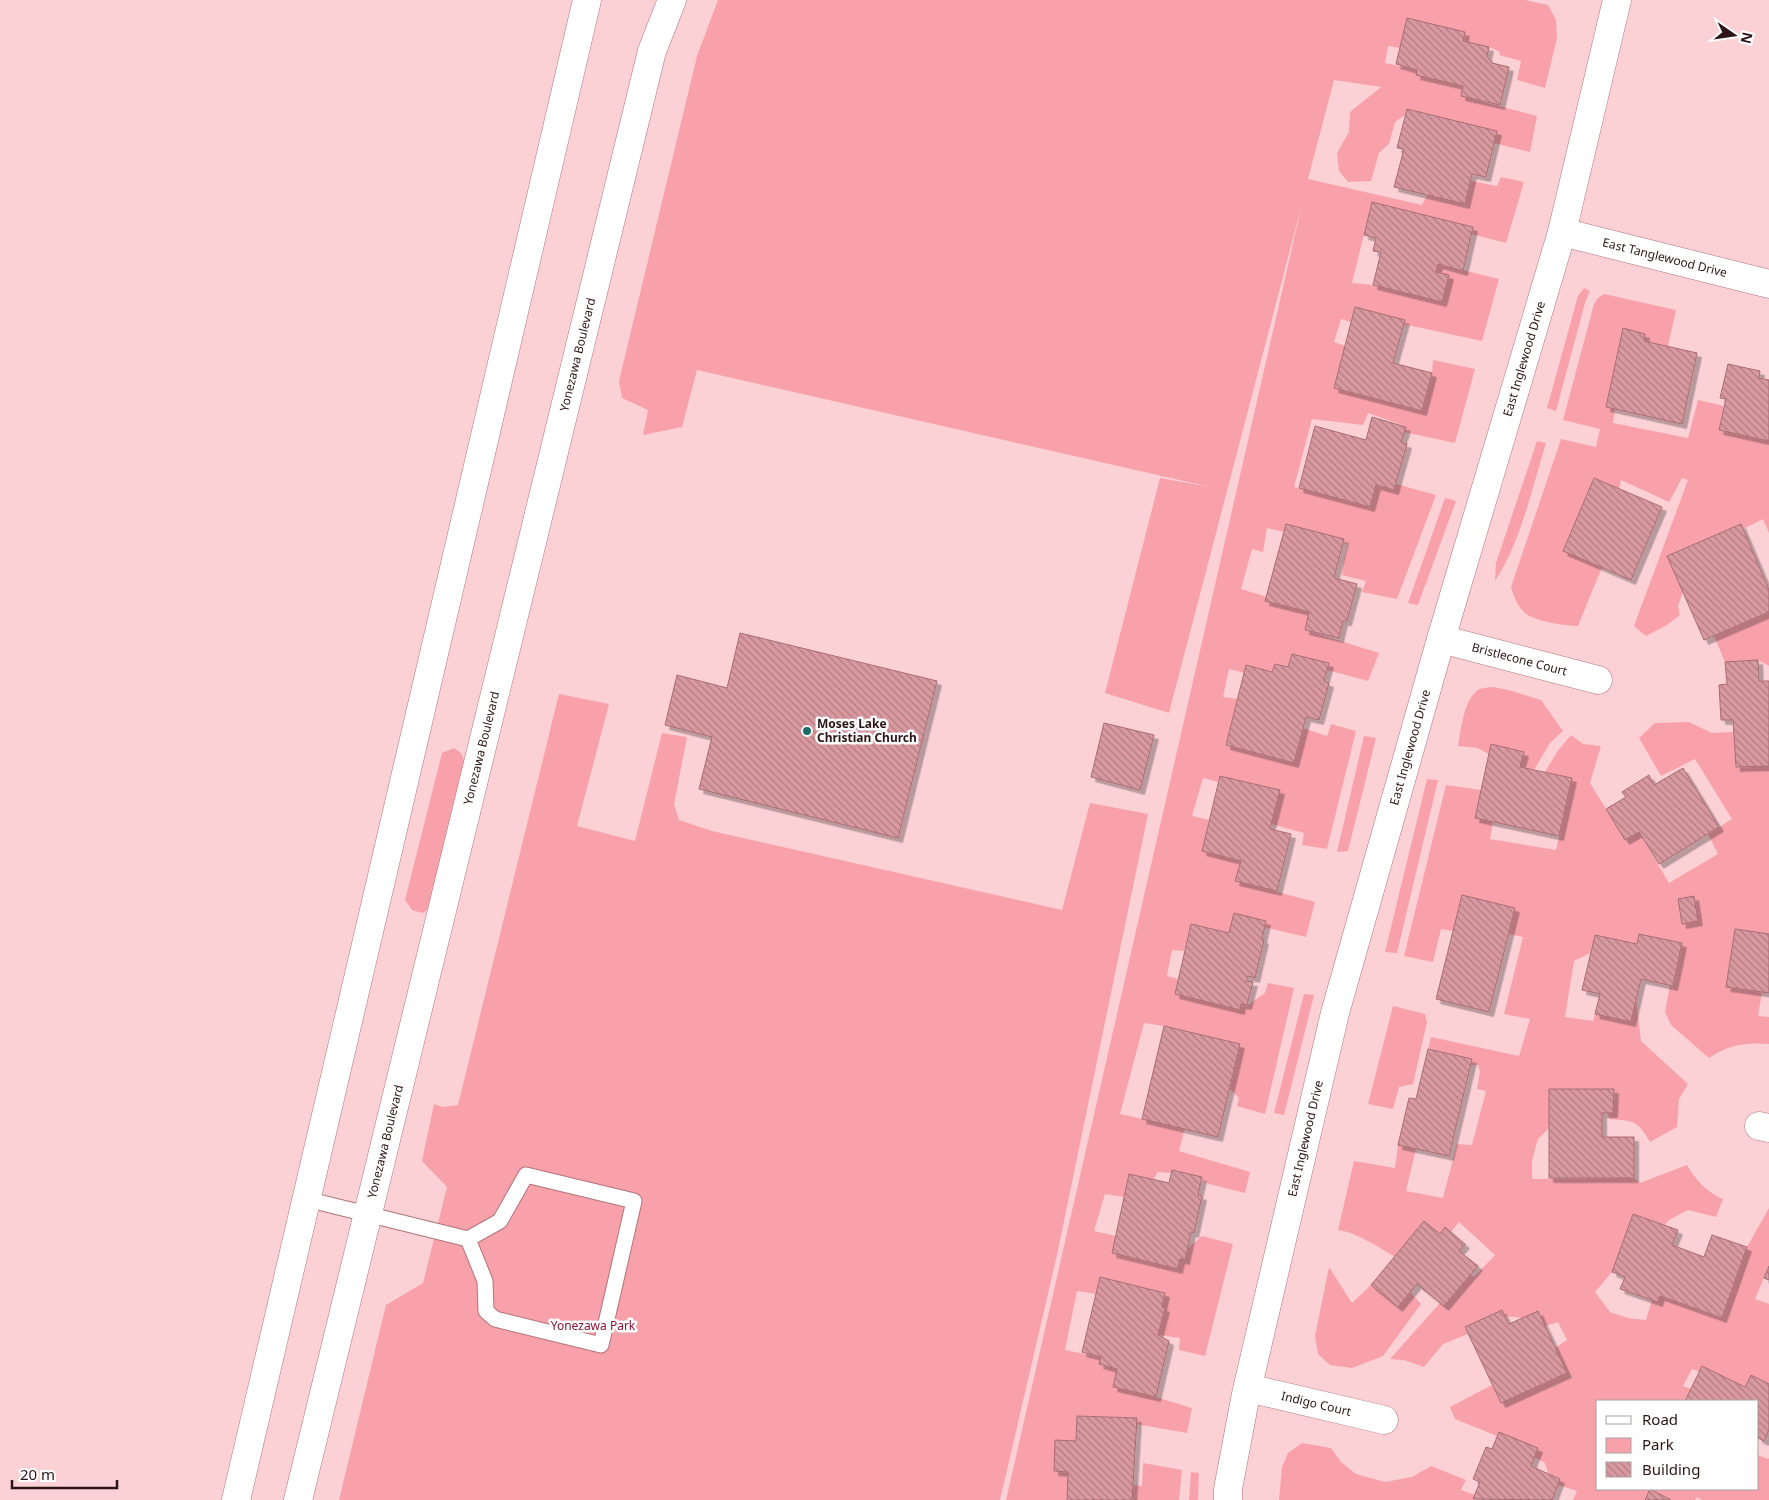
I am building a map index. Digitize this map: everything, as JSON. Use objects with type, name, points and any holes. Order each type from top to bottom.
[{"type":"street","points":[[236,1500],[587,0]]},
{"type":"street","name":"Yonezawa Boulevard","points":[[298,1500],[652,51],[672,0]]},
{"type":"street","name":"East Inglewood Drive","points":[[1228,1500],[1228,1489],[1248,1388],[1335,1013],[1441,638],[1562,232],[1617,0]]},
{"type":"street","name":"East Tanglewood Drive","points":[[1562,232],[1769,284]]},
{"type":"street","name":"Bristlecone Court","points":[[1441,638],[1598,680]]},
{"type":"street","name":"Indigo Court","points":[[1248,1388],[1384,1420]]},
{"type":"lane","points":[[306,1199],[468,1239],[500,1221],[526,1175],[634,1201],[601,1344],[495,1319],[486,1311],[486,1281],[468,1239]]},
{"type":"green space","points":[[718,0],[1525,0],[1548,5],[1556,20],[1557,38],[1545,88],[1517,80],[1521,61],[1499,55],[1500,52],[1489,47],[1463,41],[1400,48],[1388,46],[1385,63],[1417,70],[1463,86],[1461,96],[1537,116],[1530,152],[1494,143],[1497,131],[1407,109],[1405,115],[1395,122],[1389,144],[1379,153],[1371,181],[1348,182],[1339,171],[1337,153],[1349,132],[1350,112],[1381,87],[1334,80],[1308,179],[1422,205],[1427,195],[1465,204],[1471,181],[1497,186],[1501,177],[1524,182],[1506,243],[1471,234],[1473,227],[1372,202],[1352,283],[1373,285],[1442,302],[1449,275],[1436,272],[1438,264],[1499,279],[1482,341],[1403,324],[1404,320],[1355,307],[1351,322],[1341,319],[1334,342],[1345,346],[1334,388],[1422,411],[1432,373],[1433,360],[1475,369],[1455,443],[1404,432],[1405,426],[1368,413],[1363,425],[1312,419],[1294,487],[1370,507],[1376,485],[1394,490],[1396,484],[1436,495],[1397,599],[1362,592],[1366,581],[1342,575],[1348,545],[1343,543],[1344,539],[1286,524],[1284,532],[1267,528],[1263,552],[1252,549],[1241,589],[1267,597],[1266,601],[1309,612],[1305,630],[1379,653],[1368,681],[1327,670],[1329,663],[1292,654],[1288,667],[1275,664],[1272,672],[1247,665],[1245,673],[1229,669],[1223,697],[1238,699],[1226,745],[1294,763],[1303,728],[1327,736],[1331,724],[1356,731],[1327,849],[1302,845],[1304,833],[1271,824],[1279,790],[1220,776],[1218,782],[1203,778],[1192,816],[1209,820],[1202,851],[1241,861],[1236,881],[1315,902],[1306,937],[1264,927],[1229,933],[1191,924],[1184,951],[1172,950],[1167,976],[1178,979],[1175,994],[1240,1010],[1241,1004],[1248,1005],[1265,993],[1268,983],[1294,988],[1265,1114],[1237,1106],[1239,1098],[1230,1089],[1240,1044],[1144,1023],[1120,1114],[1185,1128],[1179,1151],[1250,1172],[1245,1193],[1209,1184],[1202,1180],[1202,1177],[1172,1170],[1171,1173],[1158,1172],[1153,1180],[1124,1197],[1105,1194],[1094,1231],[1116,1236],[1112,1253],[1178,1269],[1180,1259],[1185,1260],[1188,1248],[1202,1236],[1233,1244],[1205,1356],[1179,1350],[1180,1338],[1158,1335],[1165,1308],[1162,1307],[1165,1293],[1100,1277],[1096,1294],[1077,1291],[1065,1350],[1101,1357],[1100,1365],[1117,1369],[1113,1387],[1192,1408],[1187,1433],[1136,1424],[1136,1418],[1077,1416],[1076,1441],[1055,1441],[1054,1471],[1068,1472],[1067,1500],[1006,1500],[1302,204],[1169,713],[1105,693],[1160,478],[1210,487],[697,370],[682,427],[643,435],[648,410],[622,398],[619,381],[697,56]]},
{"type":"green space","points":[[1584,288],[1590,291],[1585,303],[1556,411],[1547,408],[1578,296]]},
{"type":"green space","points":[[1604,294],[1676,310],[1668,346],[1644,341],[1645,334],[1623,329],[1606,407],[1615,409],[1613,423],[1688,438],[1698,400],[1724,406],[1719,430],[1769,441],[1769,533],[1763,519],[1743,529],[1741,524],[1667,556],[1683,592],[1678,606],[1680,615],[1667,625],[1646,636],[1634,626],[1688,480],[1682,478],[1669,502],[1621,480],[1619,489],[1594,478],[1563,550],[1602,567],[1578,626],[1549,622],[1528,615],[1518,604],[1511,587],[1561,439],[1596,447],[1600,429],[1563,420],[1594,304]]},
{"type":"green space","points":[[1537,441],[1546,443],[1531,496],[1512,549],[1495,581],[1496,563]]},
{"type":"green space","points":[[1445,498],[1456,501],[1418,605],[1408,603]]},
{"type":"green space","points":[[1769,612],[1769,666],[1758,660],[1725,662],[1714,636]]},
{"type":"green space","points":[[1494,687],[1541,700],[1563,731],[1550,743],[1534,770],[1520,767],[1523,752],[1491,744],[1489,754],[1477,748],[1458,746],[1469,700],[1480,689]]},
{"type":"green space","name":"Yonezawa Park","points":[[559,694],[609,704],[577,826],[635,841],[662,733],[687,737],[674,804],[679,820],[712,831],[1062,910],[1090,803],[1148,814],[1057,1255],[1000,1500],[339,1500],[386,1305],[423,1283],[447,1187],[422,1161],[434,1104],[443,1107],[458,1105]]},
{"type":"green space","points":[[1689,722],[1712,733],[1734,732],[1736,767],[1769,766],[1769,934],[1735,929],[1726,986],[1762,992],[1758,1016],[1769,1017],[1769,1044],[1738,1045],[1723,1050],[1709,1058],[1671,1025],[1665,1012],[1670,985],[1673,986],[1682,943],[1639,934],[1637,944],[1595,935],[1590,953],[1574,961],[1565,1017],[1593,1021],[1595,1014],[1631,1022],[1636,999],[1641,1041],[1688,1084],[1679,1099],[1677,1127],[1650,1142],[1642,1129],[1634,1123],[1609,1119],[1608,1113],[1613,1113],[1613,1089],[1550,1089],[1549,1128],[1538,1139],[1532,1161],[1532,1179],[1634,1178],[1640,1183],[1687,1165],[1702,1185],[1711,1193],[1723,1199],[1716,1217],[1688,1210],[1669,1220],[1665,1225],[1633,1214],[1612,1272],[1595,1292],[1610,1312],[1628,1318],[1646,1320],[1652,1300],[1658,1302],[1660,1296],[1722,1318],[1747,1247],[1769,1208],[1769,1266],[1755,1299],[1769,1304],[1769,1384],[1751,1375],[1745,1387],[1702,1366],[1700,1372],[1692,1369],[1683,1386],[1691,1389],[1686,1400],[1596,1400],[1596,1490],[1650,1490],[1645,1500],[1573,1500],[1577,1491],[1558,1485],[1560,1479],[1548,1473],[1545,1463],[1497,1436],[1455,1419],[1450,1407],[1492,1385],[1501,1403],[1566,1373],[1555,1348],[1567,1340],[1558,1322],[1545,1326],[1538,1311],[1522,1318],[1505,1316],[1502,1310],[1465,1327],[1468,1334],[1443,1344],[1424,1367],[1404,1360],[1390,1359],[1440,1303],[1444,1306],[1470,1274],[1474,1277],[1495,1255],[1459,1222],[1451,1232],[1445,1228],[1440,1234],[1424,1221],[1395,1257],[1360,1237],[1338,1230],[1354,1161],[1395,1168],[1398,1145],[1416,1149],[1406,1191],[1443,1198],[1457,1144],[1472,1145],[1486,1091],[1477,1089],[1480,1072],[1478,1065],[1471,1065],[1472,1059],[1428,1049],[1431,1037],[1519,1056],[1530,1019],[1504,1014],[1523,937],[1509,934],[1515,908],[1453,931],[1441,929],[1433,962],[1404,956],[1446,785],[1481,790],[1475,818],[1493,822],[1490,839],[1556,850],[1572,778],[1545,772],[1557,752],[1571,735],[1583,744],[1601,746],[1590,783],[1625,840],[1639,832],[1669,883],[1718,854],[1708,834],[1732,819],[1695,759],[1661,776],[1639,738],[1655,723]]},
{"type":"green space","points":[[1364,736],[1376,738],[1348,851],[1337,852]]},
{"type":"green space","points":[[454,748],[461,753],[465,762],[432,908],[422,913],[412,910],[405,900],[442,753]]},
{"type":"green space","points":[[1427,779],[1438,780],[1397,953],[1385,952]]},
{"type":"green space","points":[[1304,994],[1314,995],[1284,1115],[1274,1113]]},
{"type":"green space","points":[[1393,1006],[1425,1014],[1427,1022],[1413,1084],[1399,1087],[1393,1109],[1368,1104]]},
{"type":"green space","points":[[1329,1267],[1352,1303],[1371,1285],[1398,1307],[1410,1292],[1421,1304],[1383,1356],[1352,1368],[1330,1365],[1318,1354],[1315,1336]]},
{"type":"green space","points":[[1302,1443],[1331,1448],[1341,1462],[1356,1474],[1385,1482],[1412,1477],[1431,1466],[1466,1480],[1461,1490],[1475,1495],[1473,1499],[1475,1500],[1279,1500],[1282,1467],[1288,1453]]},
{"type":"green space","points":[[1759,1455],[1769,1458],[1769,1500],[1702,1500],[1697,1497],[1695,1500],[1671,1500],[1652,1490],[1759,1490]]},
{"type":"green space","points":[[1143,1463],[1182,1470],[1179,1500],[1132,1500],[1133,1485],[1142,1486]]},
{"type":"green space","points":[[1191,1472],[1199,1473],[1198,1500],[1189,1500]]},
{"type":"building","points":[[1407,18],[1465,32],[1463,41],[1489,47],[1487,56],[1492,63],[1509,67],[1500,105],[1461,96],[1463,86],[1416,75],[1417,70],[1396,64]]},
{"type":"building","points":[[1407,109],[1497,131],[1486,177],[1472,174],[1465,204],[1394,187],[1404,149],[1397,148]]},
{"type":"building","points":[[1372,202],[1473,227],[1463,271],[1438,264],[1436,272],[1449,275],[1442,302],[1373,285],[1381,252],[1373,251],[1376,238],[1364,235]]},
{"type":"building","points":[[1355,307],[1405,320],[1393,363],[1432,373],[1422,411],[1334,388]]},
{"type":"building","points":[[1623,328],[1645,334],[1644,341],[1697,353],[1682,424],[1606,407]]},
{"type":"building","points":[[1728,364],[1760,371],[1759,378],[1769,380],[1769,441],[1719,430],[1726,399],[1720,398]]},
{"type":"building","points":[[1372,417],[1406,427],[1401,442],[1407,444],[1394,490],[1376,485],[1370,507],[1299,488],[1315,426],[1366,440]]},
{"type":"building","points":[[1594,478],[1662,507],[1631,580],[1563,551]]},
{"type":"building","points":[[1286,524],[1344,539],[1334,578],[1357,584],[1347,621],[1343,621],[1339,638],[1305,630],[1309,612],[1265,601]]},
{"type":"building","points":[[1741,524],[1769,590],[1769,612],[1704,640],[1667,556]]},
{"type":"building","name":"Moses Lake Christian Church","points":[[740,633],[937,681],[898,838],[699,789],[712,737],[665,725],[677,675],[727,688]]},
{"type":"building","points":[[1292,654],[1329,663],[1324,681],[1329,683],[1319,720],[1306,717],[1294,763],[1226,745],[1246,665],[1272,672],[1275,664],[1288,667]]},
{"type":"building","points":[[1758,660],[1759,681],[1769,681],[1769,766],[1736,767],[1733,720],[1721,720],[1719,685],[1727,684],[1725,662]]},
{"type":"building","points":[[1104,723],[1154,735],[1140,790],[1091,777]]},
{"type":"building","points":[[1491,744],[1524,752],[1520,767],[1572,778],[1559,836],[1475,818]]},
{"type":"building","points":[[1683,768],[1719,827],[1659,864],[1639,832],[1625,840],[1606,809],[1626,797],[1622,792],[1649,775],[1654,785]]},
{"type":"building","points":[[1220,776],[1280,790],[1270,829],[1291,834],[1277,891],[1235,881],[1241,861],[1202,851]]},
{"type":"building","points":[[1462,895],[1515,908],[1489,1012],[1436,999]]},
{"type":"building","points":[[1694,896],[1698,921],[1682,924],[1678,899]]},
{"type":"building","points":[[1234,913],[1266,921],[1262,939],[1264,940],[1255,978],[1248,976],[1246,981],[1253,982],[1247,1005],[1241,1004],[1240,1010],[1175,994],[1191,924],[1229,933]]},
{"type":"building","points":[[1735,929],[1769,934],[1769,993],[1726,987]]},
{"type":"building","points":[[1639,934],[1682,943],[1673,986],[1641,979],[1631,1022],[1595,1014],[1600,994],[1582,990],[1595,935],[1637,944]]},
{"type":"building","points":[[1164,1026],[1240,1044],[1218,1137],[1142,1119]]},
{"type":"building","points":[[1428,1049],[1472,1059],[1449,1156],[1398,1145],[1409,1098],[1416,1099]]},
{"type":"building","points":[[1549,1089],[1614,1089],[1613,1113],[1602,1113],[1602,1137],[1634,1137],[1634,1178],[1549,1178]]},
{"type":"building","points":[[1172,1170],[1202,1177],[1198,1195],[1202,1196],[1194,1233],[1191,1232],[1185,1260],[1180,1259],[1178,1269],[1112,1253],[1129,1174],[1169,1183]]},
{"type":"building","points":[[1633,1214],[1678,1230],[1672,1245],[1704,1257],[1712,1235],[1747,1247],[1722,1318],[1660,1296],[1658,1302],[1620,1289],[1625,1277],[1612,1272]]},
{"type":"building","points":[[1424,1221],[1440,1234],[1445,1227],[1465,1244],[1459,1251],[1478,1266],[1444,1306],[1417,1284],[1398,1307],[1371,1285]]},
{"type":"building","points":[[1769,1266],[1769,1280],[1764,1278]]},
{"type":"building","points":[[1100,1277],[1165,1293],[1162,1307],[1165,1308],[1158,1335],[1169,1341],[1156,1397],[1113,1387],[1117,1369],[1099,1364],[1101,1357],[1082,1352]]},
{"type":"building","points":[[1502,1310],[1509,1324],[1538,1311],[1567,1373],[1501,1403],[1465,1327]]},
{"type":"building","points":[[1702,1366],[1745,1387],[1751,1375],[1769,1384],[1769,1430],[1764,1441],[1759,1438],[1759,1400],[1685,1400]]},
{"type":"building","points":[[1077,1416],[1137,1418],[1132,1500],[1067,1500],[1068,1472],[1054,1471],[1055,1440],[1076,1441]]},
{"type":"building","points":[[1499,1432],[1538,1448],[1531,1466],[1560,1479],[1552,1500],[1473,1499],[1480,1482],[1473,1479],[1486,1447],[1492,1449]]},
{"type":"building","points":[[1650,1490],[1652,1490],[1671,1500],[1645,1500]]},
{"type":"place","name":"Moses Lake Christian Church","points":[[807,731]]}]
